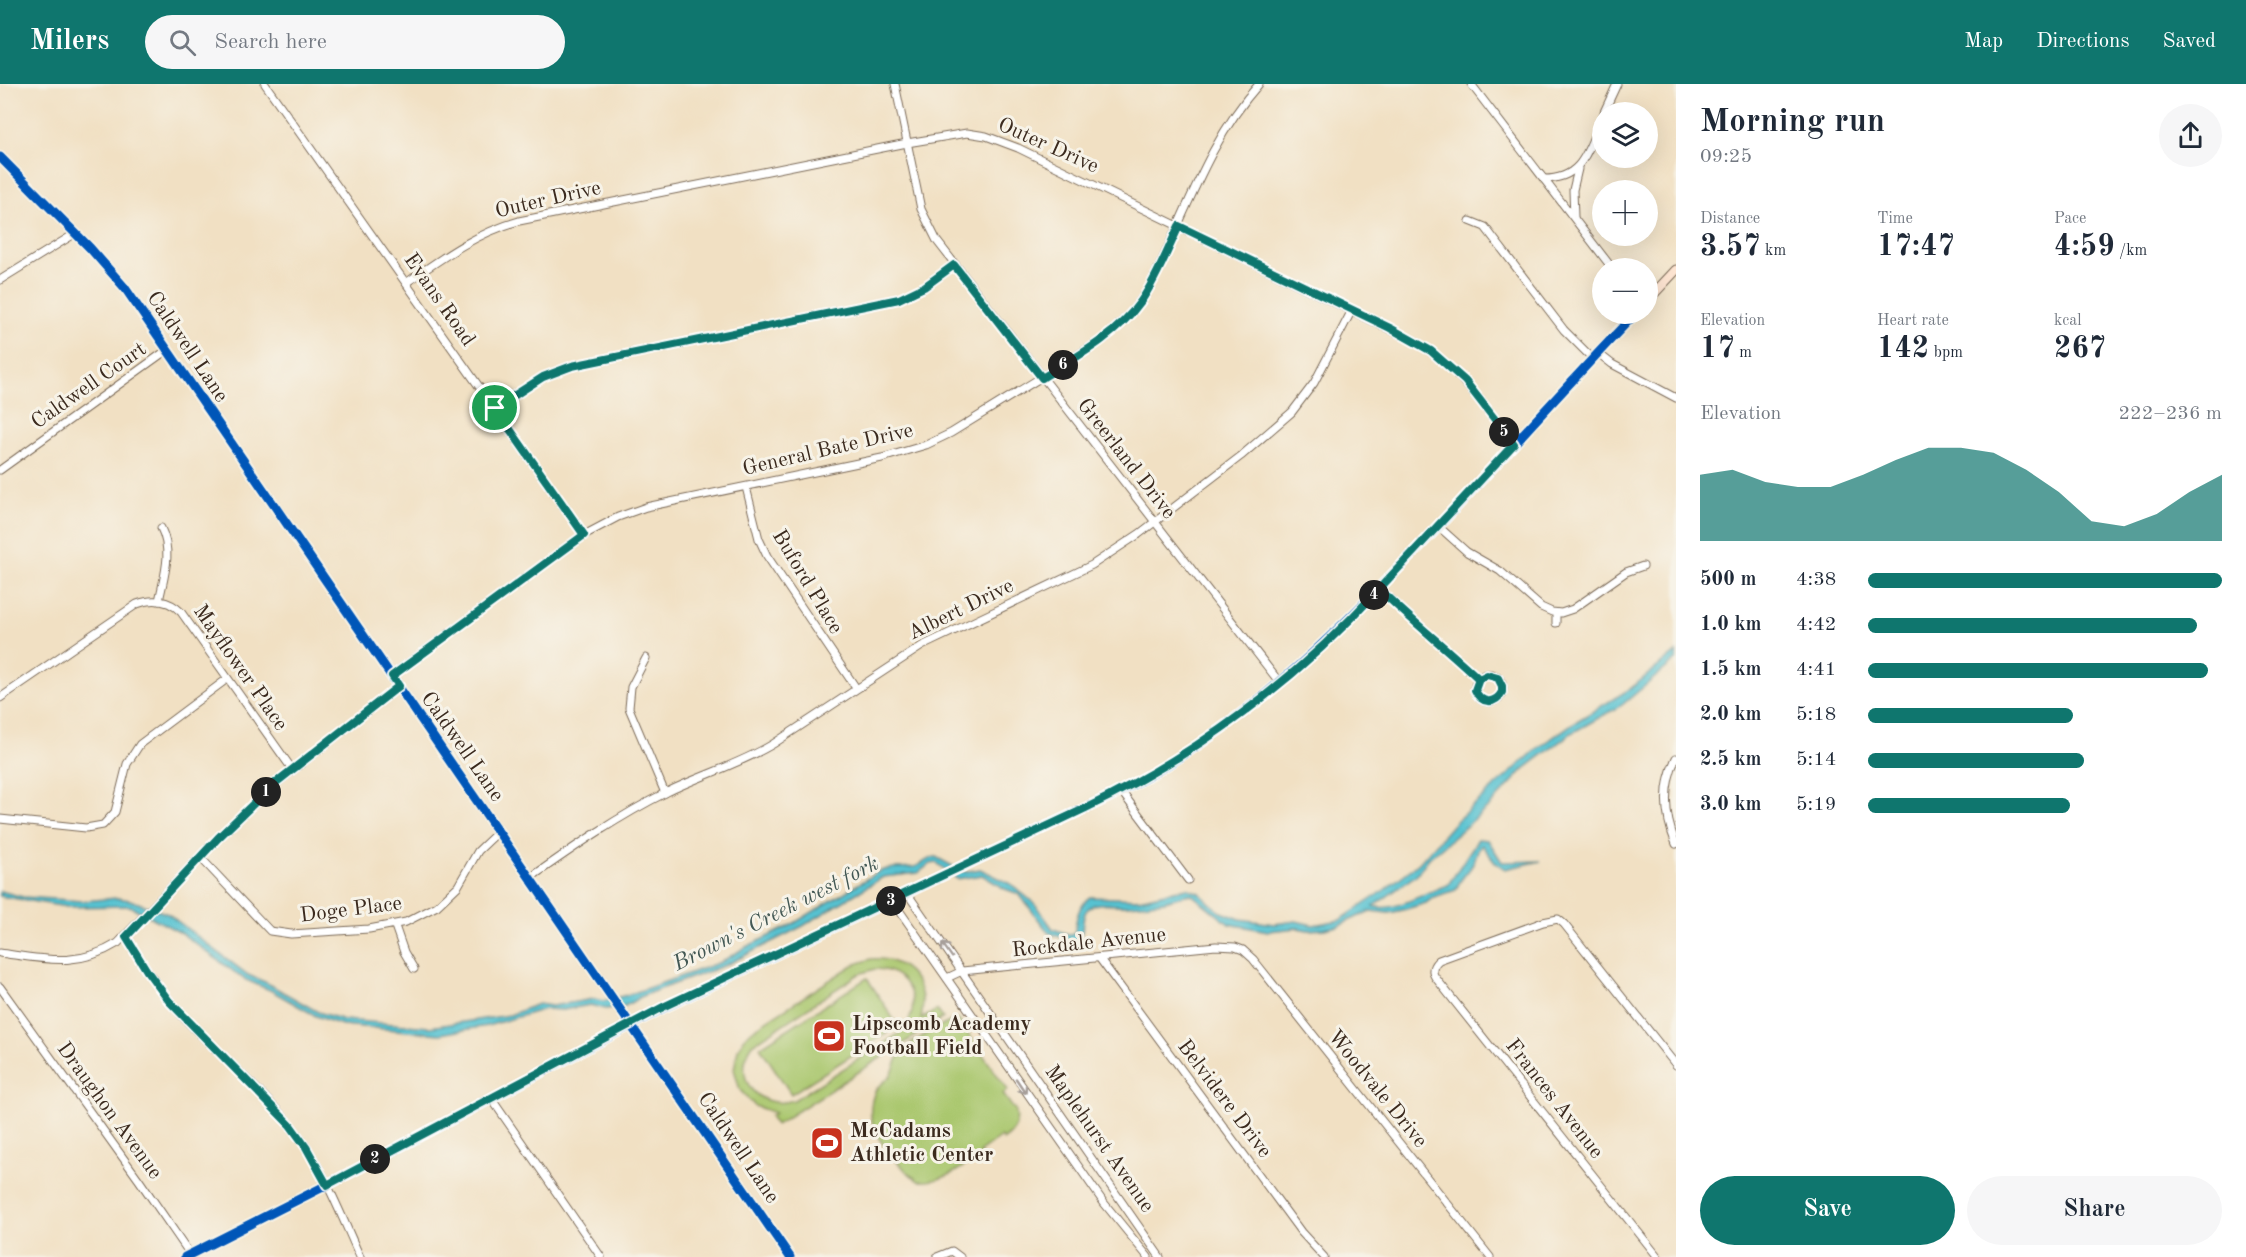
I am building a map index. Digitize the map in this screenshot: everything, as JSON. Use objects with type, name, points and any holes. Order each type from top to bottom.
[{"type":"street","name":"Evans Road","points":[[265,84],[584,535]]},
{"type":"street","name":"Greerland Drive","points":[[895,84],[914,182],[924,218],[937,241],[1280,683]]},
{"type":"street","name":"General Bate Drive","points":[[392,676],[584,535],[631,511],[882,458],[926,445],[951,433],[1105,338],[1132,312],[1148,290],[1229,122],[1259,84]]},
{"type":"street","points":[[1471,84],[1604,258]]},
{"type":"street","points":[[1609,102],[1617,84]]},
{"type":"street","name":"Outer Drive","points":[[406,283],[475,237],[519,221],[967,133],[986,136],[1018,148],[1408,337],[1431,351],[1465,381],[1514,444]]},
{"type":"street","points":[[1575,220],[1573,190],[1579,166],[1592,138]]},
{"type":"street","name":"Caldwell Lane","points":[[0,157],[114,274],[790,1257]]},
{"type":"street","points":[[1545,179],[1566,176],[1579,166]]},
{"type":"street","points":[[1470,221],[1485,227],[1564,330],[1595,356],[1676,398]]},
{"type":"street","points":[[0,280],[76,234]]},
{"type":"street","points":[[495,408],[543,377],[572,366],[899,299],[924,287],[954,265]]},
{"type":"street","points":[[1658,289],[1676,270]]},
{"type":"street","name":"Albert Drive","points":[[530,878],[603,828],[665,793],[764,750],[922,646],[1102,560],[1249,450],[1292,412],[1314,383],[1352,310]]},
{"type":"street","points":[[187,1256],[327,1185],[630,1024],[1121,791],[1205,740],[1280,683],[1338,631],[1625,324]]},
{"type":"street","name":"Caldwell Court","points":[[0,470],[167,350]]},
{"type":"street","name":"Buford Place","points":[[746,487],[759,539],[767,556],[856,688]]},
{"type":"street","points":[[1438,526],[1467,552],[1500,571],[1541,607],[1556,613],[1573,609],[1623,573],[1644,566]]},
{"type":"street","points":[[159,601],[168,557],[167,541],[161,528]]},
{"type":"street","points":[[1379,589],[1479,679]]},
{"type":"street","name":"Mayflower Place","points":[[0,698],[130,608],[146,601],[167,602],[179,609],[292,769]]},
{"type":"street","points":[[1556,613],[1556,623]]},
{"type":"street","points":[[646,658],[632,687],[629,708],[665,793]]},
{"type":"street","points":[[1487,675],[1498,678],[1503,688],[1499,697],[1490,702],[1480,699],[1475,690],[1479,679],[1487,675]]},
{"type":"street","points":[[0,819],[86,828],[104,825],[115,812],[128,764],[140,744],[227,679]]},
{"type":"street","points":[[0,953],[56,960],[81,959],[98,955],[126,937],[200,857],[292,769],[399,686]]},
{"type":"street","points":[[1676,758],[1668,775],[1665,792],[1667,815],[1676,844]]},
{"type":"street","points":[[1121,791],[1188,880]]},
{"type":"street","name":"Doge Place","points":[[200,857],[270,931],[291,934],[395,926],[428,912],[444,900],[463,877],[478,851],[499,831]]},
{"type":"street","name":"Maplehurst Avenue","points":[[907,893],[1160,1257]]},
{"type":"street","name":"Maplehurst Avenue","points":[[892,900],[1098,1195],[1148,1257]]},
{"type":"street","name":"Frances Avenue","points":[[1658,1257],[1435,977],[1433,968],[1439,960],[1555,919],[1564,924],[1676,1065]]},
{"type":"street","points":[[395,926],[404,952],[414,969]]},
{"type":"street","points":[[126,937],[169,1001],[290,1125],[306,1147],[327,1185],[360,1257]]},
{"type":"street","name":"Rockdale Avenue","points":[[947,978],[962,971],[1196,948],[1235,947]]},
{"type":"street","name":"Woodvale Drive","points":[[1235,947],[1243,950],[1253,959],[1490,1257]]},
{"type":"street","name":"Belvidere Drive","points":[[1100,959],[1301,1232],[1324,1257]]},
{"type":"street","name":"Draughon Avenue","points":[[0,987],[139,1180],[187,1256]]},
{"type":"street","points":[[491,1098],[601,1257]]},
{"type":"street","points":[[937,1257],[945,1252],[954,1251],[960,1257]]},
{"type":"green space","points":[[871,959],[895,962],[912,976],[918,985],[923,1007],[921,1019],[937,1010],[943,1018],[776,1125],[770,1116],[775,1113],[755,1106],[740,1090],[734,1069],[738,1049],[746,1036],[754,1029],[853,965]],"holes":[[[875,969],[888,971],[898,976],[906,984],[913,1004],[906,1026],[897,1035],[794,1100],[769,1101],[751,1089],[744,1068],[753,1044],[859,974]]]},
{"type":"green space","name":"Lipscomb Academy Football Field","points":[[867,978],[898,1026],[791,1094],[760,1047]]},
{"type":"green space","points":[[957,1018],[1008,1090],[1003,1094],[1015,1108],[1017,1118],[1014,1130],[1007,1137],[1003,1140],[1001,1137],[980,1152],[981,1155],[959,1169],[936,1180],[918,1181],[891,1155],[876,1133],[871,1109],[873,1097],[878,1087],[892,1074],[898,1058],[905,1049],[919,1038]]},
{"type":"water","points":[[1676,652],[1676,660],[1622,705],[1570,734],[1524,769],[1491,805],[1429,858],[1416,875],[1374,906],[1390,907],[1448,885],[1478,839],[1488,840],[1502,862],[1541,861],[1505,869],[1496,863],[1482,845],[1472,866],[1456,890],[1403,910],[1389,913],[1370,911],[1338,926],[1324,929],[1297,928],[1268,931],[1229,924],[1191,894],[1141,904],[1093,905],[1084,916],[1081,935],[1073,941],[1049,933],[1019,894],[1005,889],[982,875],[957,879],[937,863],[930,864],[918,873],[883,877],[803,926],[726,965],[644,995],[625,1006],[606,1009],[590,1005],[563,1010],[545,1009],[487,1026],[440,1034],[342,1025],[316,1016],[272,991],[244,979],[181,933],[130,906],[67,907],[0,896],[0,891],[23,897],[83,901],[117,898],[130,900],[168,914],[248,975],[267,983],[318,1012],[344,1020],[430,1027],[510,1015],[538,1004],[552,1006],[594,999],[603,1001],[631,994],[721,962],[788,927],[878,872],[892,868],[914,867],[936,857],[963,872],[980,869],[1011,884],[1035,904],[1053,929],[1071,935],[1075,933],[1080,908],[1090,897],[1139,899],[1187,888],[1199,893],[1219,911],[1240,919],[1274,924],[1296,921],[1313,925],[1340,920],[1379,894],[1419,863],[1455,822],[1538,748],[1572,724],[1630,689]]},
{"type":"cycle path","points":[[0,157],[90,248],[125,288],[790,1257]]},
{"type":"cycle path","points":[[185,1257],[665,1007],[1113,795],[1159,770],[1244,712],[1322,645],[1431,534],[1626,324]]},
{"type":"place","name":"Lipscomb Academy Football Field","points":[[829,1036]]},
{"type":"place","name":"McCadams Athletic Center","points":[[827,1143]]},
{"type":"route","points":[[495,408],[543,377],[572,366],[899,299],[924,287],[954,265],[1042,378],[1105,338],[1132,312],[1148,290],[1179,226],[1390,328],[1431,351],[1465,381],[1514,444],[1379,589],[1479,679],[1487,675],[1498,678],[1501,681],[1502,692],[1494,701],[1488,702],[1480,699],[1475,690],[1479,679],[1406,615],[1379,589],[1298,668],[1244,712],[1179,758],[1143,779],[665,1006],[327,1185],[306,1147],[290,1125],[169,1001],[126,937],[218,838],[274,784],[399,686],[392,676],[584,535],[495,408]]},
{"type":"water label","name":"Brown's Creek west fork","points":[[776,914]]}]
